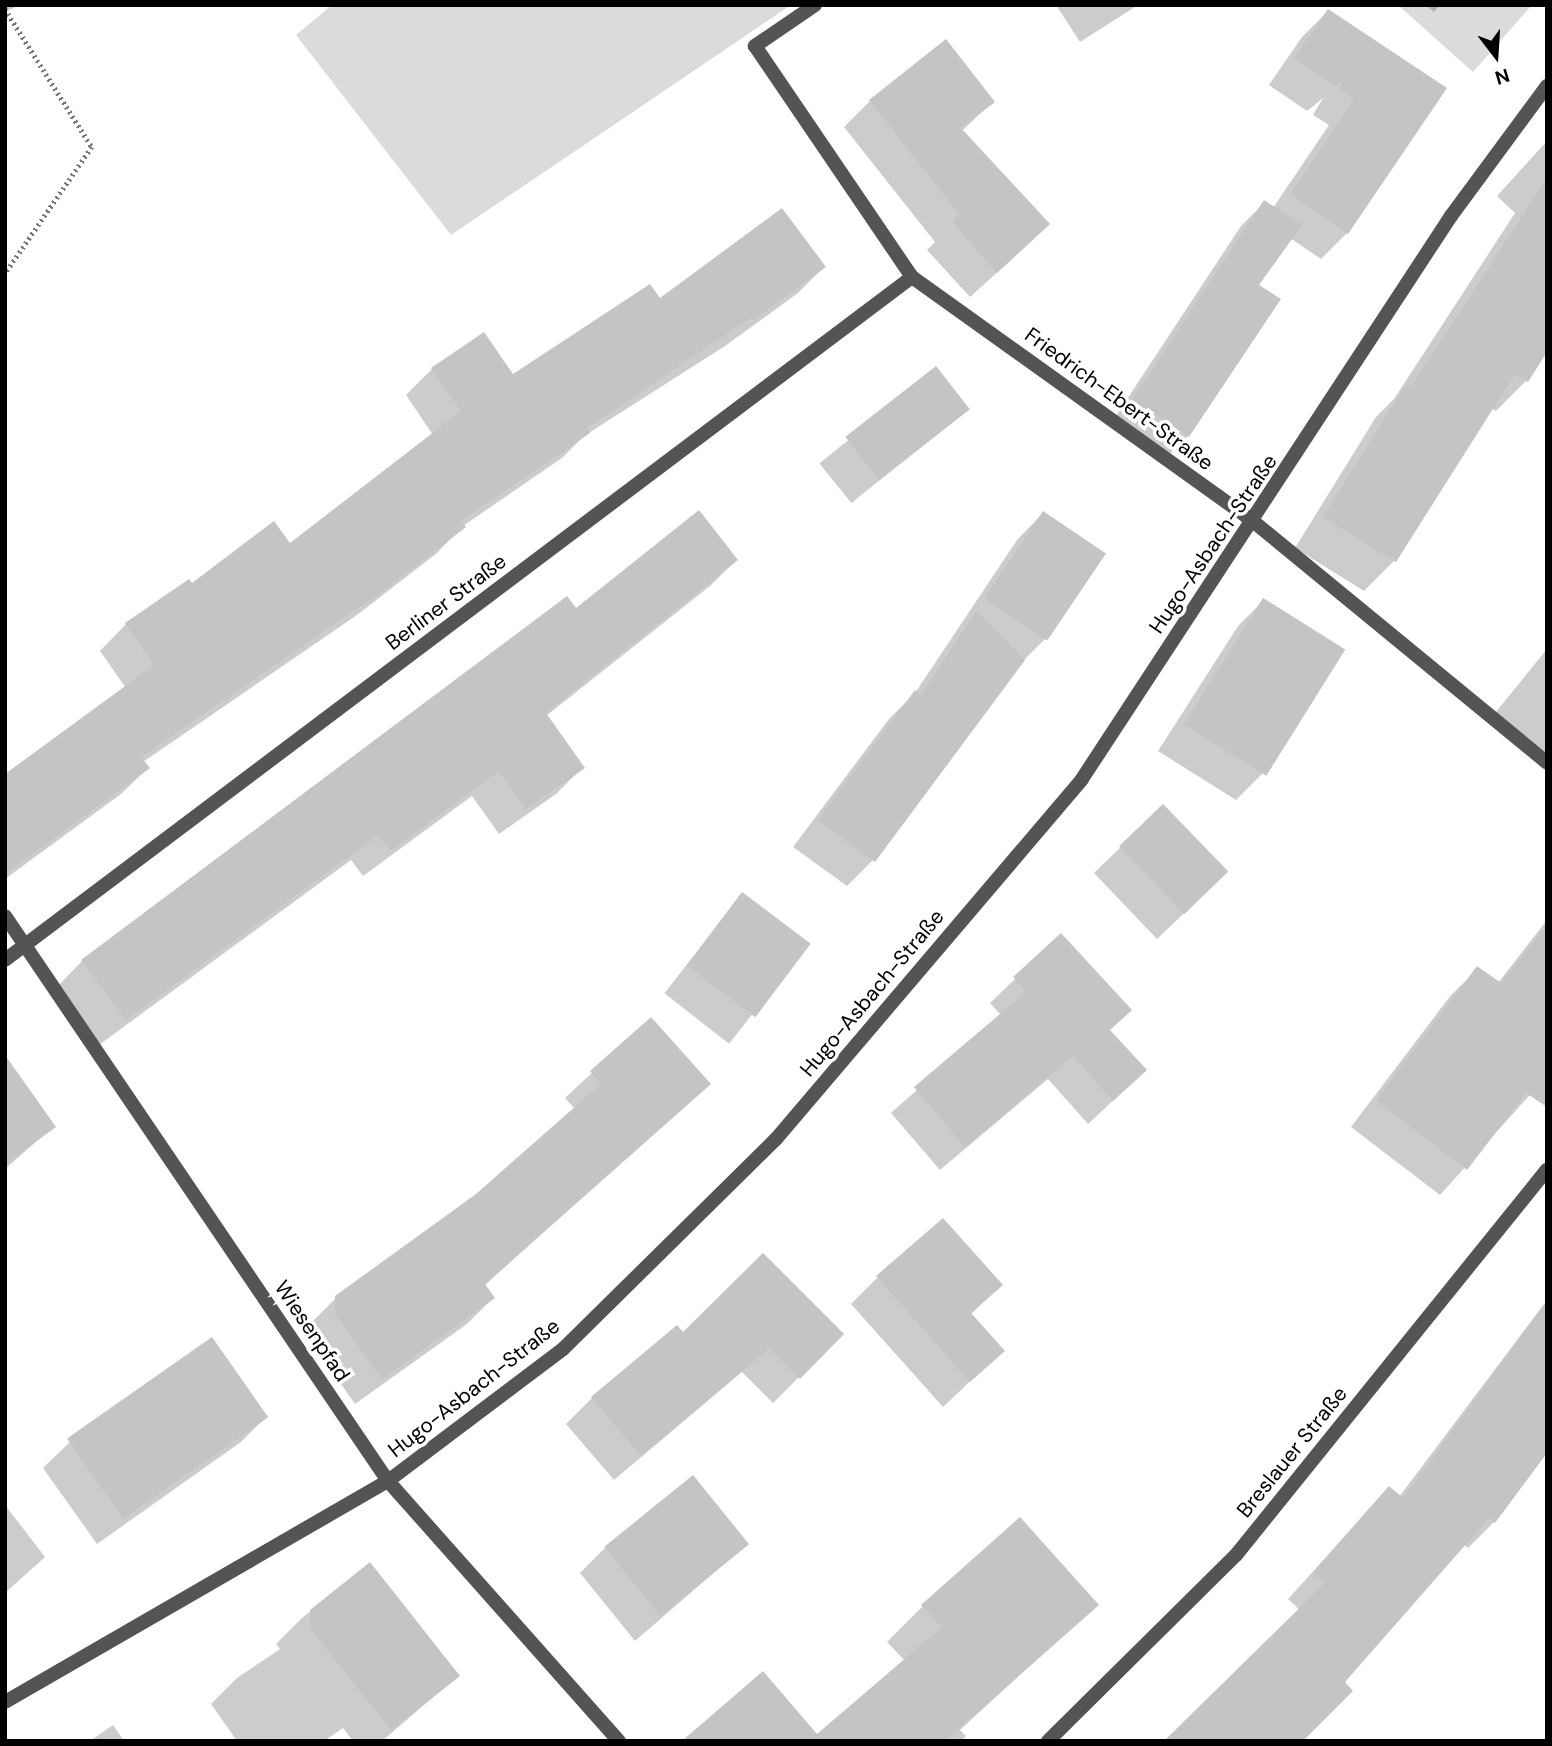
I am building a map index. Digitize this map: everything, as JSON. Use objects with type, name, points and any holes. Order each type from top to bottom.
[{"type":"street","name":"Friedrich-Ebert-Straße","points":[[815,5],[755,46],[912,277],[1254,522],[1547,763]]},
{"type":"street","name":"Hugo-Asbach-Straße","points":[[5,1702],[388,1481],[563,1349],[776,1139],[1082,779],[1254,522],[1451,216],[1547,86]]},
{"type":"street","name":"Berliner Straße","points":[[5,960],[912,277]]},
{"type":"street","name":"Wiesenpfad","points":[[5,916],[388,1481],[620,1741]]},
{"type":"street","name":"Breslauer Straße","points":[[1048,1741],[1236,1555],[1547,1170]]},
{"type":"path","points":[[5,9],[92,147],[5,274]]},
{"type":"shaded area","points":[[332,5],[791,5],[451,235],[296,35]]},
{"type":"shaded area","points":[[1398,5],[1532,5],[1473,72]]},
{"type":"building","points":[[1328,9],[1447,88],[1348,234],[1290,194],[1354,99],[1338,88],[1345,78],[1335,86],[1294,59]]},
{"type":"building","points":[[946,39],[995,102],[961,128],[1050,224],[997,273],[952,222],[960,215],[869,100]]},
{"type":"building","points":[[1547,178],[1547,352],[1528,382],[1515,374],[1396,562],[1323,517],[1406,384],[1411,387]]},
{"type":"building","points":[[1264,200],[1302,225],[1259,285],[1281,299],[1189,437],[1132,400]]},
{"type":"building","points":[[782,208],[826,267],[752,321],[750,318],[587,428],[590,433],[461,521],[466,527],[386,589],[141,757],[150,768],[5,874],[5,774],[154,665],[125,623],[189,579],[192,583],[274,521],[290,543],[461,411],[431,368],[484,332],[513,374],[650,284],[660,298]]},
{"type":"building","points":[[936,366],[970,409],[879,480],[845,437]]},
{"type":"building","points":[[699,510],[738,560],[546,713],[585,768],[526,809],[499,771],[390,851],[378,835],[126,1020],[81,960],[567,596],[576,608]]},
{"type":"building","points":[[1043,511],[1106,553],[1047,641],[984,598]]},
{"type":"building","points":[[1263,598],[1345,649],[1266,776],[1184,724]]},
{"type":"building","points":[[977,610],[1025,660],[875,862],[818,820],[915,690],[921,695]]},
{"type":"building","points":[[1163,804],[1228,872],[1184,914],[1119,846]]},
{"type":"building","points":[[742,892],[811,944],[755,1017],[687,965]]},
{"type":"building","points":[[1547,925],[1547,1107],[1526,1093],[1467,1170],[1376,1100],[1477,966],[1501,983]]},
{"type":"building","points":[[1061,933],[1132,1010],[1110,1030],[1147,1070],[1113,1101],[1073,1056],[965,1147],[914,1087],[1026,992],[1013,977]]},
{"type":"building","points":[[651,1017],[711,1084],[485,1284],[495,1298],[382,1379],[335,1314],[335,1296],[476,1194],[601,1084],[590,1071]]},
{"type":"building","points":[[5,1055],[56,1127],[5,1164]]},
{"type":"building","points":[[943,1218],[1003,1285],[971,1313],[1005,1351],[970,1382],[876,1276]]},
{"type":"building","points":[[763,1253],[844,1334],[800,1379],[769,1348],[641,1456],[591,1397],[677,1325],[683,1332]]},
{"type":"building","points":[[1547,1301],[1547,1453],[1495,1523],[1489,1518],[1345,1682],[1353,1691],[1303,1741],[1164,1741],[1325,1583],[1313,1572],[1389,1486],[1403,1498]]},
{"type":"building","points":[[212,1337],[268,1417],[123,1519],[67,1439]]},
{"type":"building","points":[[693,1475],[749,1544],[660,1616],[604,1547]]},
{"type":"building","points":[[1020,1517],[1099,1605],[945,1741],[682,1741],[763,1671],[817,1734],[942,1627],[921,1605]]},
{"type":"building","points":[[370,1562],[460,1676],[391,1730],[310,1628],[310,1610]]}]
